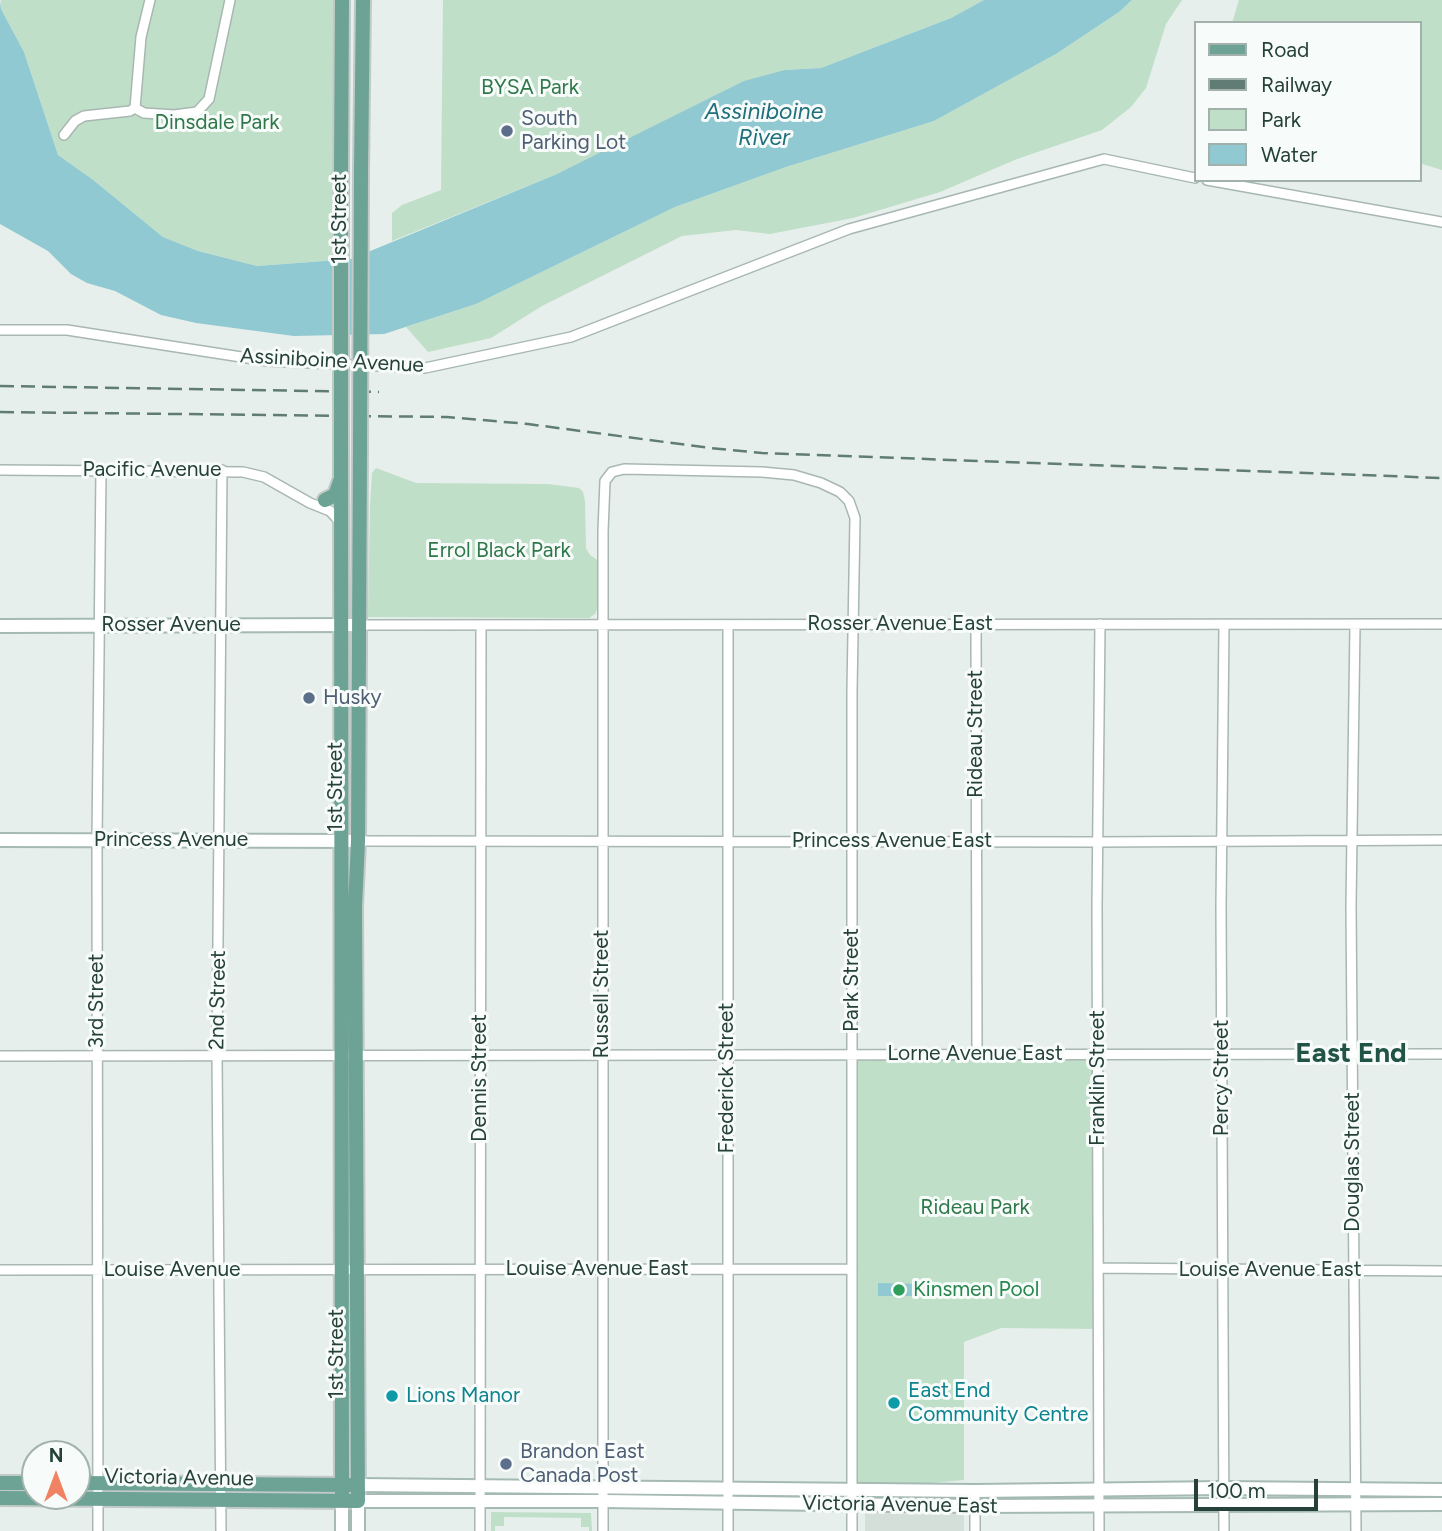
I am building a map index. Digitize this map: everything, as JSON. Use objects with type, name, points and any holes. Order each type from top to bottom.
[{"type":"main road","name":"1st Street","points":[[342,0],[342,625],[355,907],[348,1057],[350,1270],[358,1531]]},
{"type":"main road","name":"1st Street","points":[[350,841],[358,625],[363,0]]},
{"type":"main road","points":[[325,500],[335,495],[341,476]]},
{"type":"main road","points":[[342,501],[352,509],[352,541],[358,579]]},
{"type":"main road","name":"Rosser Avenue","points":[[0,626],[358,625]]},
{"type":"main road","name":"Princess Avenue","points":[[0,840],[350,841]]},
{"type":"main road","name":"1st Street","points":[[342,1531],[350,1270]]},
{"type":"main road","points":[[0,1483],[21,1483]]},
{"type":"main road","name":"Victoria Avenue","points":[[0,1498],[222,1484],[358,1485]]},
{"type":"main road","name":"Victoria Avenue East","points":[[358,1485],[975,1491],[1223,1488],[1442,1504]]},
{"type":"main road","name":"Victoria Avenue","points":[[91,1488],[221,1500],[358,1501]]},
{"type":"main road","name":"Victoria Avenue East","points":[[358,1501],[1099,1506],[1224,1504],[1442,1490]]},
{"type":"street","points":[[135,108],[141,37],[150,0]]},
{"type":"street","points":[[135,108],[144,113],[198,113],[209,99],[230,0]]},
{"type":"street","points":[[64,135],[75,121],[85,116],[130,111],[135,108]]},
{"type":"street","name":"Assiniboine Avenue","points":[[0,330],[67,330],[267,361],[425,368],[571,337],[849,229],[1104,159],[1194,178]]},
{"type":"street","points":[[1218,182],[1442,222]]},
{"type":"street","name":"Park Street","points":[[624,469],[785,474],[806,478],[834,489],[845,496],[853,509],[852,1531]]},
{"type":"street","name":"Russell Street","points":[[603,1531],[605,487],[609,474],[624,469]]},
{"type":"street","name":"3rd Street","points":[[98,1531],[97,840],[100,470]]},
{"type":"street","name":"2nd Street","points":[[221,1531],[217,1056],[222,470]]},
{"type":"street","name":"Pacific Avenue","points":[[0,471],[243,472],[264,477],[299,497],[334,512],[342,530]]},
{"type":"street","name":"Pacific Avenue","points":[[299,497],[342,501]]},
{"type":"street","name":"Rideau Street","points":[[976,624],[977,1054]]},
{"type":"street","name":"Franklin Street","points":[[1099,1531],[1100,624]]},
{"type":"street","name":"Rosser Avenue East","points":[[358,625],[1442,624]]},
{"type":"street","name":"Dennis Street","points":[[480,1531],[481,625]]},
{"type":"street","name":"Frederick Street","points":[[728,625],[728,1531]]},
{"type":"street","name":"Douglas Street","points":[[1355,625],[1351,839],[1356,1531]]},
{"type":"street","name":"Percy Street","points":[[1224,626],[1224,1531]]},
{"type":"street","name":"Princess Avenue East","points":[[350,841],[1442,840]]},
{"type":"street","name":"Lorne Avenue East","points":[[0,1056],[1442,1054]]},
{"type":"street","name":"Louise Avenue East","points":[[1098,1268],[1442,1271]]},
{"type":"street","name":"Louise Avenue East","points":[[350,1270],[852,1269]]},
{"type":"street","name":"Louise Avenue","points":[[0,1270],[350,1270]]},
{"type":"street","points":[[975,1491],[975,1531]]},
{"type":"shaded area","points":[[865,1513],[964,1514],[964,1531],[865,1531]]},
{"type":"green space","name":"Dinsdale Park","points":[[1,0],[339,0],[338,260],[257,266],[198,251],[163,237],[58,155],[24,52],[1,9]]},
{"type":"green space","name":"BYSA Park","points":[[443,0],[984,0],[951,18],[821,68],[785,70],[557,174],[392,241],[392,213],[402,205],[441,190]]},
{"type":"green space","points":[[1132,0],[1182,0],[1166,24],[1146,88],[1131,107],[1102,130],[1017,159],[940,192],[853,218],[770,234],[736,230],[682,236],[542,306],[491,338],[428,352],[406,327],[476,304],[675,207],[786,167],[934,121],[1056,54],[1119,12]]},
{"type":"green space","points":[[1239,0],[1442,0],[1442,170],[1421,164],[1421,21],[1233,21]]},
{"type":"green space","name":"Errol Black Park","points":[[376,468],[416,483],[548,484],[579,488],[585,501],[586,548],[590,555],[599,561],[598,607],[595,614],[589,618],[368,617],[370,505],[372,473]]},
{"type":"green space","name":"Rideau Park","points":[[853,1055],[1098,1055],[1099,1329],[1001,1328],[964,1342],[964,1480],[853,1490]]},
{"type":"green space","points":[[491,1512],[591,1513],[592,1531],[589,1531],[589,1527],[581,1527],[581,1518],[504,1517],[504,1526],[495,1526],[495,1531],[491,1531]]},
{"type":"water","name":"Assiniboine River","points":[[0,0],[1,9],[24,52],[58,155],[163,237],[198,251],[257,266],[351,259],[557,174],[744,81],[785,70],[821,68],[951,18],[984,0],[1132,0],[1119,12],[1056,54],[934,121],[786,167],[675,207],[476,304],[384,334],[294,336],[196,323],[161,315],[115,291],[87,283],[71,274],[48,251],[0,224]]},
{"type":"water","points":[[878,1283],[923,1284],[923,1296],[878,1296]]},
{"type":"railway","points":[[0,386],[379,392]]},
{"type":"railway","points":[[0,412],[447,417],[528,424],[762,453],[1442,478]]},
{"type":"place","name":"South Parking Lot","points":[[507,131]]},
{"type":"place","name":"Husky","points":[[309,698]]},
{"type":"place","name":"Kinsmen Pool","points":[[899,1290]]},
{"type":"place","name":"Lions Manor","points":[[392,1396]]},
{"type":"place","name":"East End Community Centre","points":[[894,1403]]},
{"type":"place","name":"Brandon East Canada Post","points":[[506,1464]]},
{"type":"district","name":"East End","points":[[1351,1054]]}]
